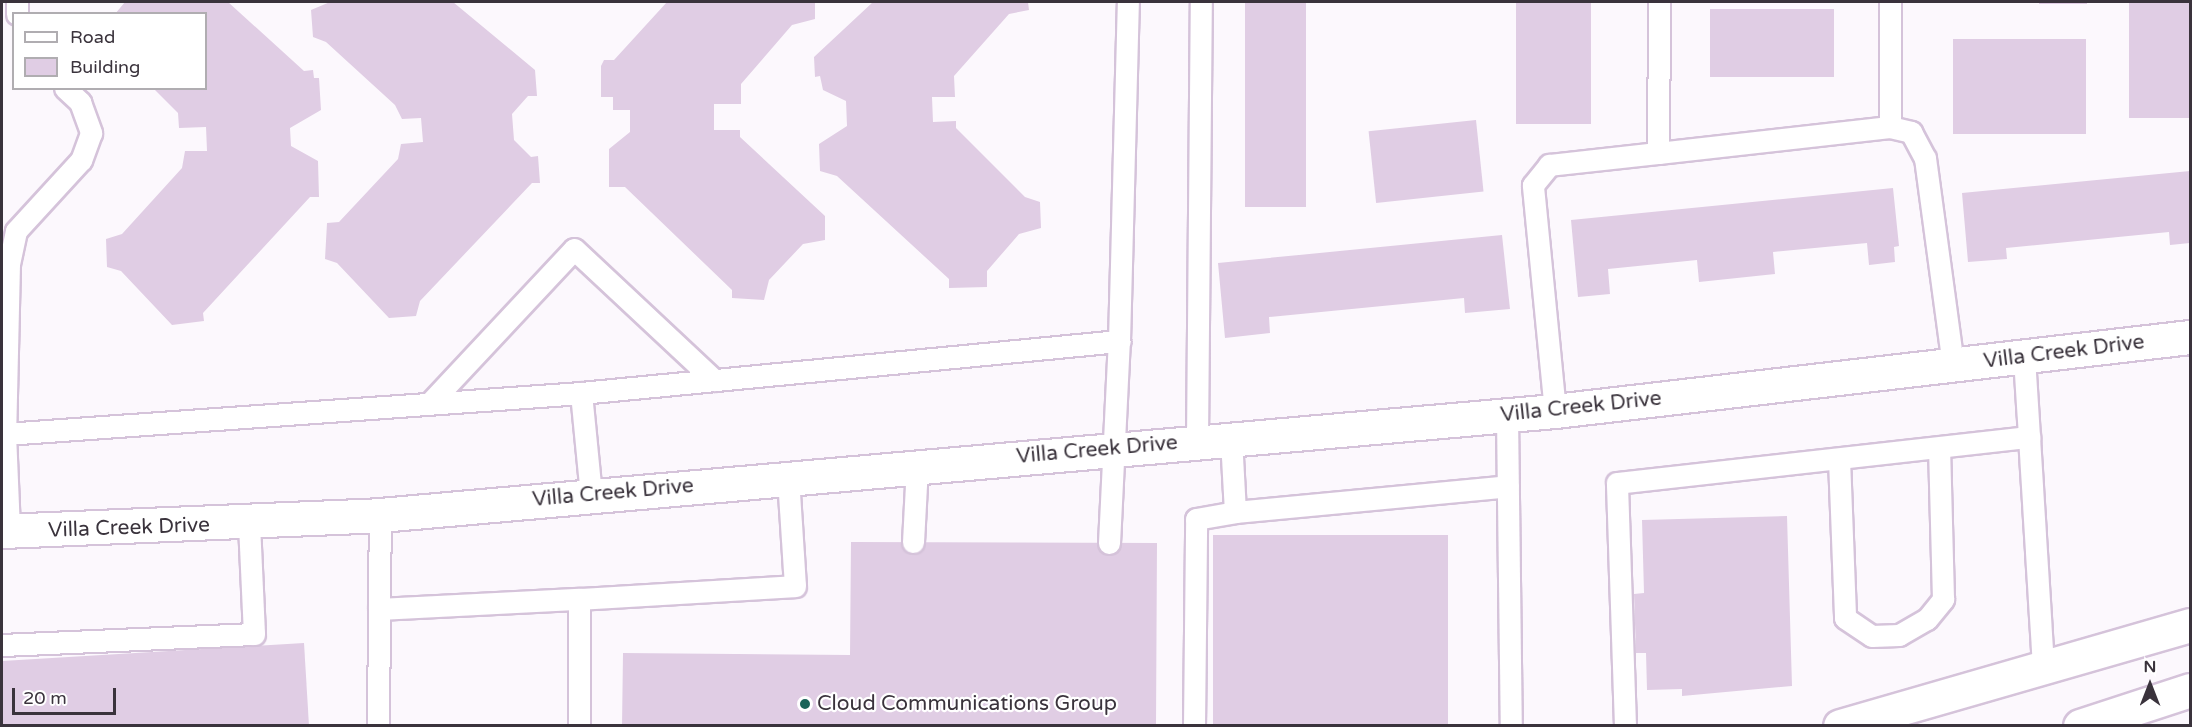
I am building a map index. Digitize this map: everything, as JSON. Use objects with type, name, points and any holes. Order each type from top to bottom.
[{"type":"street","name":"Villa Creek Drive","points":[[5,531],[249,524],[380,515],[1111,448],[1555,411],[2190,337]]},
{"type":"street","points":[[1840,726],[2190,625]]},
{"type":"street","points":[[2080,726],[2190,690]]},
{"type":"lane","points":[[1109,543],[1111,448],[1119,341],[1128,2]]},
{"type":"lane","points":[[1197,441],[1201,2]]},
{"type":"lane","points":[[1658,153],[1659,2]]},
{"type":"lane","points":[[1890,2],[1890,127]]},
{"type":"lane","points":[[5,531],[9,263],[15,231],[81,160],[91,133],[80,102],[67,90]]},
{"type":"lane","points":[[1555,411],[1533,185],[1549,165],[1890,127],[1911,132],[1926,158],[1953,366]]},
{"type":"lane","points":[[429,404],[574,249],[714,380]]},
{"type":"lane","points":[[5,434],[580,393],[1119,341]]},
{"type":"lane","points":[[2025,357],[2043,669]]},
{"type":"lane","points":[[580,393],[591,495]]},
{"type":"lane","points":[[1507,415],[1511,726]]},
{"type":"lane","points":[[1625,726],[1617,483],[2029,437]]},
{"type":"lane","points":[[1231,438],[1235,512]]},
{"type":"lane","points":[[1839,459],[1845,618],[1872,636],[1899,635],[1927,619],[1943,599],[1939,448]]},
{"type":"lane","points":[[913,542],[917,466]]},
{"type":"lane","points":[[379,609],[795,586],[788,478]]},
{"type":"lane","points":[[1194,726],[1196,519],[1235,512],[1508,486]]},
{"type":"lane","points":[[378,726],[380,515]]},
{"type":"lane","points":[[2,645],[254,634],[249,524]]},
{"type":"lane","points":[[579,599],[579,726]]},
{"type":"building","points":[[125,2],[228,2],[304,71],[313,70],[314,78],[319,78],[321,110],[290,128],[291,146],[318,161],[319,197],[310,197],[203,313],[204,321],[172,325],[121,271],[107,267],[106,239],[122,234],[182,168],[185,151],[207,151],[206,127],[179,128],[178,113],[155,90],[207,90],[207,12],[117,12]]},
{"type":"building","points":[[330,2],[453,2],[535,70],[537,96],[528,96],[512,114],[514,140],[531,157],[538,156],[540,183],[532,183],[420,301],[416,316],[389,318],[337,263],[325,259],[327,223],[339,222],[398,159],[401,144],[423,142],[421,118],[402,119],[395,105],[326,42],[313,37],[311,10]]},
{"type":"building","points":[[667,2],[815,2],[815,19],[792,25],[741,84],[741,104],[714,104],[714,130],[740,130],[740,137],[825,216],[825,240],[803,244],[769,280],[764,300],[732,298],[732,290],[625,187],[609,187],[609,149],[630,132],[630,110],[613,110],[613,97],[601,97],[601,66],[604,60],[614,60]]},
{"type":"building","points":[[873,2],[1028,2],[1029,10],[1009,14],[954,76],[955,97],[932,97],[933,122],[956,121],[956,128],[1025,197],[1040,202],[1041,228],[1019,234],[987,271],[987,287],[949,288],[949,279],[837,176],[820,171],[819,144],[847,126],[846,101],[823,90],[820,76],[815,77],[814,57]]},
{"type":"building","points":[[1245,2],[1306,2],[1306,207],[1245,207]]},
{"type":"building","points":[[1516,2],[1591,2],[1591,124],[1516,124]]},
{"type":"building","points":[[2039,2],[2087,2],[2087,4],[2039,4]]},
{"type":"building","points":[[2129,2],[2190,2],[2190,118],[2129,118]]},
{"type":"building","points":[[1710,9],[1834,9],[1834,77],[1710,77]]},
{"type":"building","points":[[1953,39],[2086,39],[2086,134],[1953,134]]},
{"type":"building","points":[[1476,120],[1484,192],[1376,203],[1369,131]]},
{"type":"building","points":[[2190,171],[2190,243],[2170,245],[2169,232],[2006,248],[2007,259],[1968,262],[1962,193]]},
{"type":"building","points":[[1893,188],[1899,246],[1894,247],[1895,262],[1869,265],[1867,243],[1773,252],[1775,274],[1699,282],[1697,260],[1608,269],[1610,294],[1578,297],[1571,220]]},
{"type":"building","points":[[1502,235],[1510,309],[1465,313],[1464,298],[1269,317],[1270,333],[1225,338],[1218,263]]},
{"type":"building","points":[[1787,516],[1792,686],[1682,696],[1682,689],[1647,690],[1646,653],[1636,653],[1634,594],[1644,593],[1642,520]]},
{"type":"building","points":[[1213,535],[1448,535],[1448,726],[1213,726]]},
{"type":"building","points":[[851,542],[1157,543],[1156,726],[622,726],[623,653],[850,655]]},
{"type":"building","points":[[304,643],[309,726],[2,726],[2,661]]},
{"type":"place","name":"Cloud Communications Group","points":[[805,704]]}]
